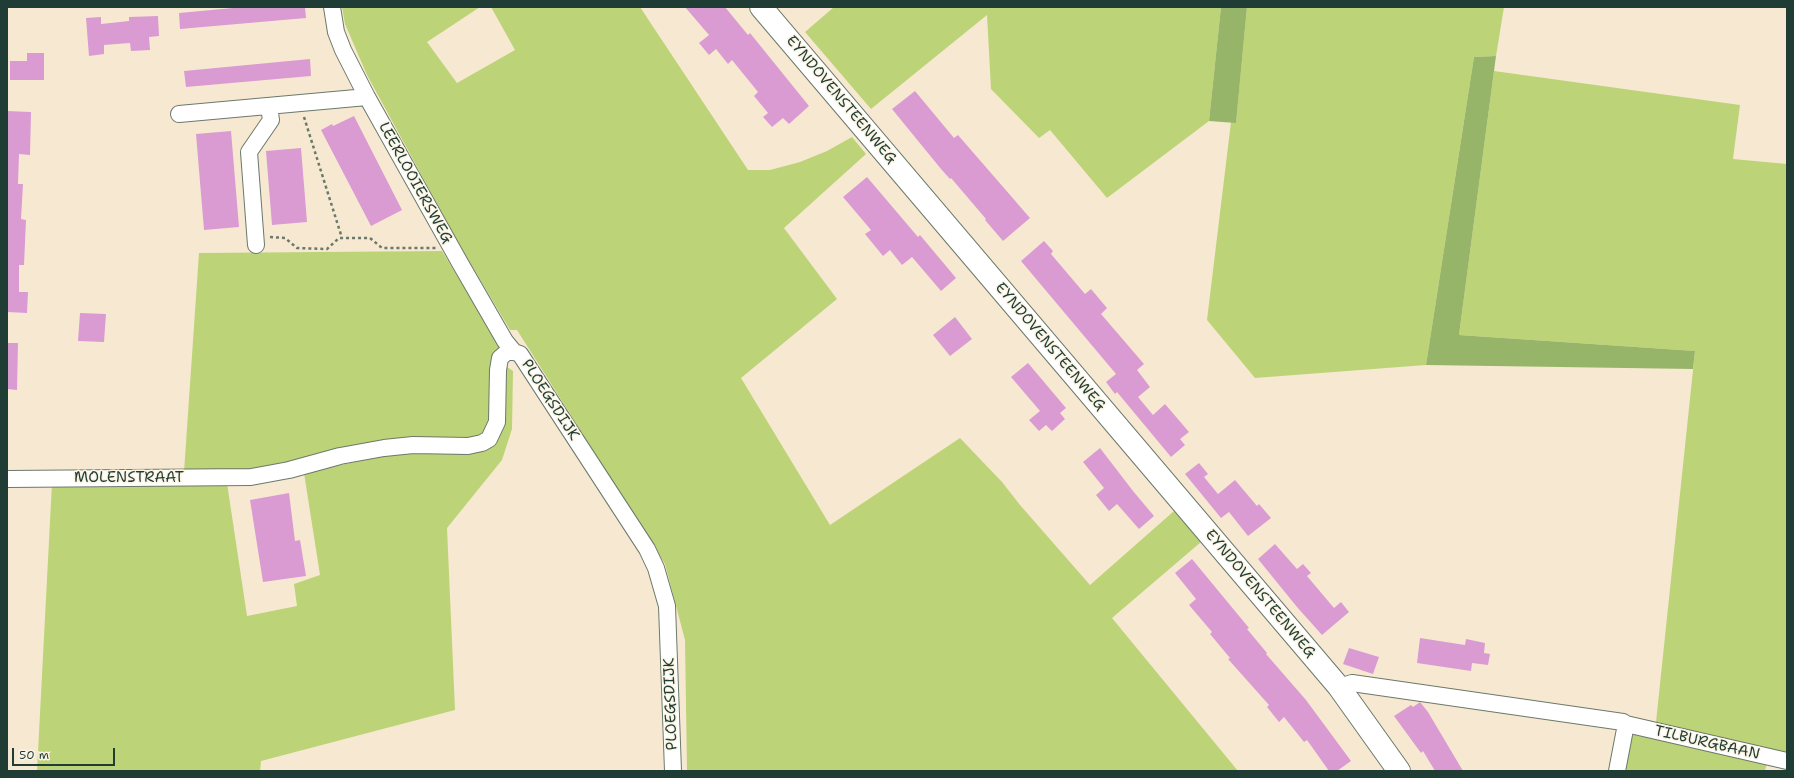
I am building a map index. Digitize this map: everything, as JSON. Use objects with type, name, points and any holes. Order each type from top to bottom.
[{"type":"street","name":"LEERLOOIERSWEG","points":[[332,7],[338,38],[367,97],[505,341],[514,352]]},
{"type":"street","name":"EYNDOVENSTEENWEG","points":[[761,7],[1339,687],[1399,771]]},
{"type":"street","points":[[179,114],[367,97]]},
{"type":"street","points":[[256,241],[249,152],[271,120],[269,106]]},
{"type":"street","name":"PLOEGSDIJK","points":[[251,477],[290,470],[340,456],[384,448],[413,444],[468,446],[482,443],[489,439],[497,422],[498,370],[500,358],[507,352],[520,354],[647,549],[654,564],[667,606],[673,771]]},
{"type":"street","name":"MOLENSTRAAT","points":[[7,479],[251,477]]},
{"type":"street","points":[[1339,687],[1352,683],[1622,722],[1626,724],[1616,771]]},
{"type":"street","name":"TILBURGBAAN","points":[[1626,724],[1787,761]]},
{"type":"path","points":[[302,103],[304,120],[308,134],[342,238]]},
{"type":"path","points":[[256,241],[285,238],[297,248],[327,248],[339,238],[370,238],[382,248],[452,248]]},
{"type":"green space","points":[[342,7],[480,7],[427,42],[457,83],[515,50],[491,7],[640,7],[748,170],[770,170],[800,162],[827,151],[852,137],[866,154],[784,228],[837,299],[741,378],[830,525],[960,438],[1002,482],[1020,505],[1090,585],[1174,511],[1201,542],[1112,618],[1238,771],[687,771],[685,640],[665,564],[517,330],[510,330],[459,244],[367,75],[345,24]]},
{"type":"green space","points":[[834,7],[1221,7],[1209,121],[1107,198],[1050,130],[1039,138],[991,89],[987,15],[871,109],[805,32]]},
{"type":"green space","points":[[1221,7],[1247,7],[1236,123],[1209,121]]},
{"type":"green space","points":[[1247,7],[1504,7],[1496,56],[1474,57],[1426,365],[1255,378],[1207,320],[1231,122],[1236,122]]},
{"type":"green space","points":[[1496,56],[1459,335],[1695,351],[1693,369],[1426,365],[1474,57]]},
{"type":"green space","points":[[1494,71],[1740,105],[1733,159],[1787,164],[1787,754],[1656,722],[1695,351],[1459,335]]},
{"type":"green space","points":[[442,251],[499,345],[492,410],[487,432],[479,438],[304,460],[243,472],[184,472],[199,253]]},
{"type":"green space","points":[[504,365],[513,371],[512,429],[502,460],[447,528],[455,710],[261,761],[260,771],[37,771],[52,483],[227,483],[247,616],[297,606],[294,584],[320,575],[304,473],[410,450],[483,449]]},
{"type":"green space","points":[[1638,729],[1767,763],[1765,771],[1620,771],[1630,733]]},
{"type":"building","points":[[244,7],[305,7],[306,18],[180,29],[179,13]]},
{"type":"building","points":[[685,7],[725,7],[748,35],[750,33],[809,106],[789,124],[783,118],[772,127],[763,117],[768,113],[754,96],[758,92],[732,60],[728,64],[716,49],[709,55],[699,43],[709,35]]},
{"type":"building","points":[[158,16],[159,36],[149,37],[150,50],[131,51],[130,43],[104,45],[104,54],[89,56],[86,18],[101,17],[101,24],[129,21],[129,17]]},
{"type":"building","points":[[27,53],[44,53],[44,80],[10,80],[10,61],[27,61]]},
{"type":"building","points":[[310,59],[311,76],[186,87],[184,71]]},
{"type":"building","points":[[915,91],[954,138],[958,135],[1030,218],[1003,241],[892,109]]},
{"type":"building","points":[[7,111],[31,112],[30,155],[19,154],[18,184],[23,184],[21,219],[26,220],[24,265],[19,265],[19,292],[28,292],[27,313],[7,312]]},
{"type":"building","points":[[354,116],[402,210],[371,226],[321,130],[332,124],[333,126]]},
{"type":"building","points":[[231,131],[239,227],[204,230],[196,134]]},
{"type":"building","points":[[301,148],[307,222],[272,225],[266,151]]},
{"type":"building","points":[[867,177],[918,237],[920,235],[956,278],[941,291],[912,257],[902,265],[890,250],[883,256],[865,234],[871,230],[843,197]]},
{"type":"building","points":[[1044,241],[1053,251],[1051,254],[1085,294],[1091,289],[1107,308],[1101,314],[1144,364],[1137,370],[1150,387],[1138,397],[1153,415],[1165,404],[1189,432],[1180,439],[1185,445],[1171,457],[1117,392],[1115,394],[1106,382],[1116,374],[1021,261]]},
{"type":"building","points":[[80,313],[106,314],[104,342],[78,341]]},
{"type":"building","points":[[955,317],[972,339],[950,356],[933,335]]},
{"type":"building","points":[[7,343],[18,343],[17,390],[7,389]]},
{"type":"building","points":[[1028,363],[1066,408],[1060,413],[1065,419],[1052,431],[1046,425],[1039,431],[1029,420],[1040,411],[1011,377]]},
{"type":"building","points":[[1100,448],[1154,516],[1139,529],[1117,504],[1109,511],[1096,495],[1104,488],[1083,462]]},
{"type":"building","points":[[1199,463],[1208,474],[1204,477],[1218,494],[1235,480],[1257,506],[1259,504],[1271,518],[1248,536],[1229,512],[1221,518],[1185,474]]},
{"type":"building","points":[[289,493],[295,541],[300,540],[306,576],[263,582],[250,500]]},
{"type":"building","points":[[1275,544],[1297,569],[1303,564],[1311,573],[1307,576],[1334,608],[1341,602],[1349,612],[1322,635],[1258,559]]},
{"type":"building","points":[[1192,559],[1249,628],[1247,629],[1267,653],[1266,654],[1306,700],[1351,761],[1337,771],[1329,771],[1307,740],[1304,742],[1284,717],[1279,722],[1267,707],[1269,705],[1228,659],[1230,658],[1210,634],[1212,632],[1189,605],[1196,599],[1175,573]]},
{"type":"building","points":[[1420,638],[1465,645],[1466,639],[1485,643],[1484,653],[1490,654],[1488,665],[1472,663],[1471,671],[1417,663]]},
{"type":"building","points":[[1349,648],[1379,657],[1373,674],[1343,664]]},
{"type":"building","points":[[1420,702],[1428,712],[1463,771],[1435,771],[1423,751],[1421,753],[1394,716],[1411,705],[1413,707]]}]
